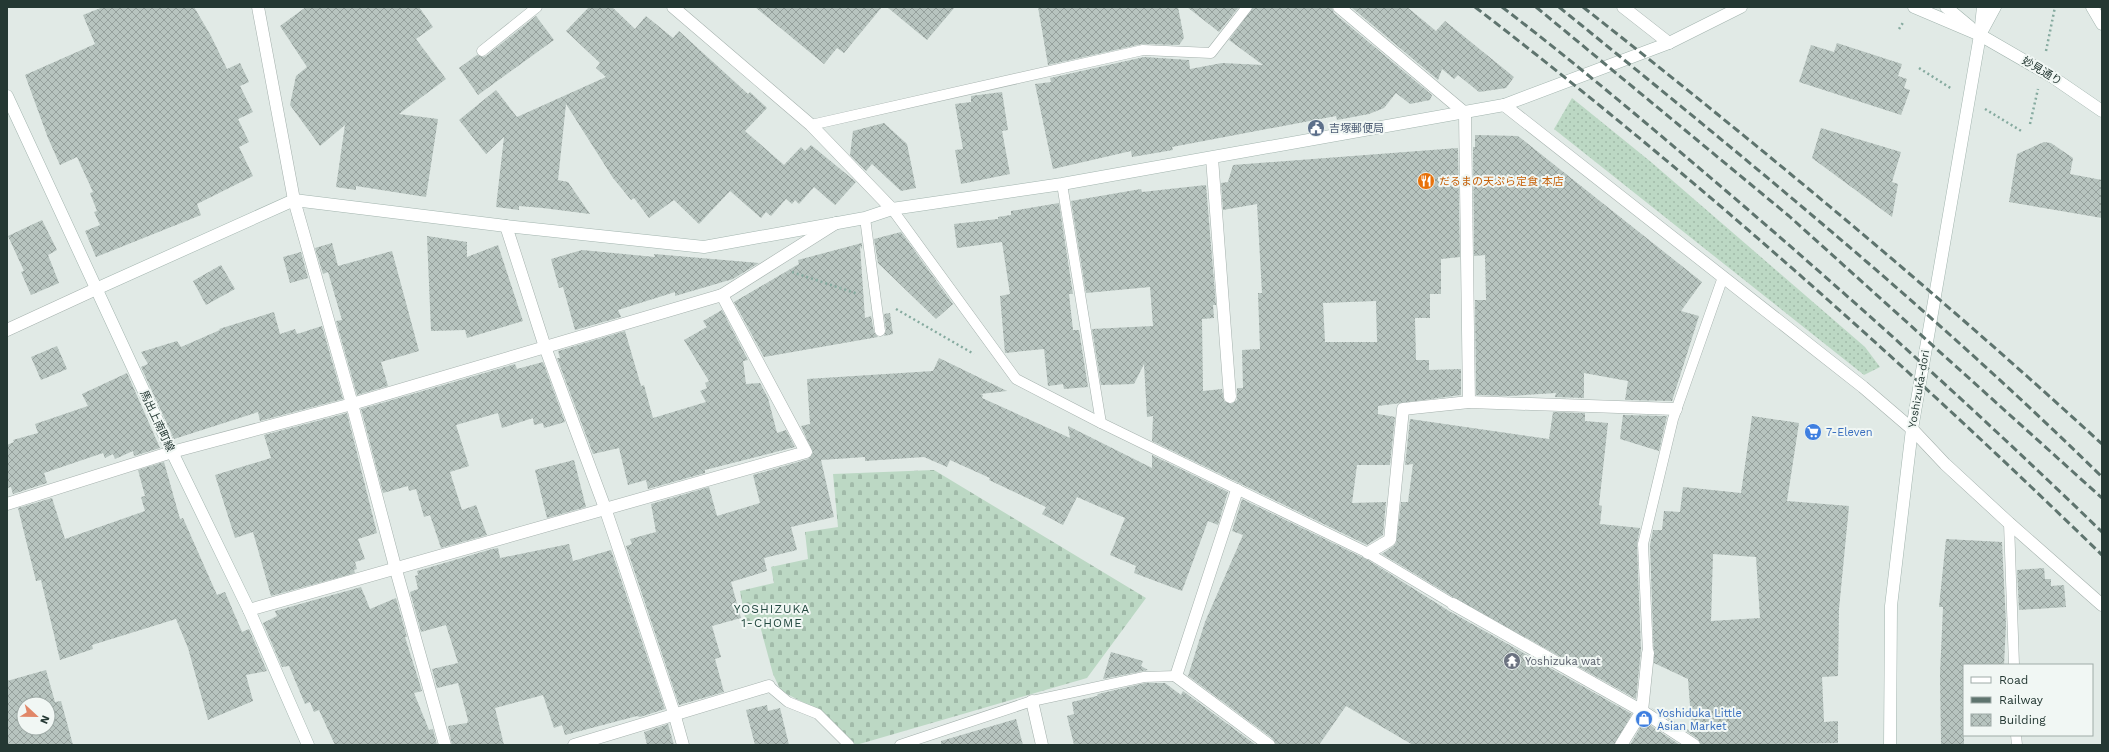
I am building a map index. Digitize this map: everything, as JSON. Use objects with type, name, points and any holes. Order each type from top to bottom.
[{"type":"street","points":[[258,7],[294,200],[352,404],[396,570],[445,745]]},
{"type":"street","points":[[673,7],[810,125],[892,209]]},
{"type":"street","points":[[1339,7],[1465,113],[1469,402]]},
{"type":"street","points":[[1623,7],[1669,43]]},
{"type":"street","points":[[7,330],[294,200],[506,226],[704,247],[865,218],[892,209],[1062,184],[1504,105],[1669,43],[1741,7]]},
{"type":"street","name":"妙見通り","points":[[1914,7],[1980,35],[2051,76],[2102,111]]},
{"type":"street","name":"妙見通り","points":[[1946,7],[1980,35]]},
{"type":"street","points":[[1980,35],[1983,7]]},
{"type":"street","points":[[1980,35],[1995,7]]},
{"type":"street","points":[[2092,7],[2102,24]]},
{"type":"street","name":"Yoshizuka-dori","points":[[1890,745],[1891,606],[1912,430],[1980,35]]},
{"type":"street","name":"馬出上南町線","points":[[7,96],[172,452],[249,610],[308,745]]},
{"type":"street","points":[[1504,105],[1863,387],[1912,430],[1945,464],[2009,523],[2102,605]]},
{"type":"street","points":[[1212,158],[1230,397]]},
{"type":"street","points":[[7,504],[172,452],[352,404],[722,295],[836,223]]},
{"type":"street","points":[[506,226],[545,347],[605,508],[674,713],[683,745]]},
{"type":"street","points":[[249,610],[396,570],[605,508],[806,452],[722,295]]},
{"type":"street","points":[[1368,553],[1390,540],[1404,409],[1469,402],[1676,409]]},
{"type":"street","points":[[1238,490],[1176,676],[1269,745]]},
{"type":"street","points":[[1453,604],[1642,711],[1694,745]]},
{"type":"street","points":[[1621,745],[1642,711],[1648,653]]},
{"type":"street","points":[[574,745],[674,713],[770,686]]},
{"type":"street","points":[[1032,701],[1042,745]]},
{"type":"lane","points":[[482,51],[537,7]]},
{"type":"lane","points":[[810,125],[1144,50],[1211,53],[1247,7]]},
{"type":"lane","points":[[1062,184],[1101,423]]},
{"type":"lane","points":[[892,209],[1016,379],[1101,423],[1368,553],[1453,604]]},
{"type":"lane","points":[[865,218],[880,331]]},
{"type":"lane","points":[[1648,653],[1643,544],[1676,409],[1723,277]]},
{"type":"lane","points":[[2009,523],[2014,664]]},
{"type":"lane","points":[[900,745],[1032,701],[1144,677],[1176,676]]},
{"type":"lane","points":[[770,686],[788,702],[818,714],[849,745]]},
{"type":"green space","points":[[1572,98],[1651,162],[1865,347],[1880,367],[1864,375],[1554,129]]},
{"type":"green space","points":[[934,470],[1146,598],[1087,678],[856,745],[822,712],[781,691],[773,674],[759,622],[746,623],[740,591],[774,583],[771,567],[808,559],[805,532],[838,527],[833,474]]},
{"type":"building","points":[[103,7],[194,7],[211,36],[227,69],[240,63],[249,82],[240,86],[253,112],[238,119],[249,142],[239,147],[253,176],[197,204],[201,215],[96,257],[85,231],[100,225],[94,212],[97,211],[90,193],[93,192],[77,157],[60,165],[48,138],[25,75],[95,44],[83,15]]},
{"type":"building","points":[[306,7],[419,7],[433,27],[416,39],[446,79],[399,114],[438,119],[426,197],[356,186],[356,190],[336,187],[345,125],[320,146],[290,105],[296,76],[307,67],[280,26]]},
{"type":"building","points":[[589,7],[612,7],[635,29],[646,16],[673,38],[679,31],[748,94],[750,92],[767,108],[745,131],[784,165],[801,147],[805,151],[811,145],[856,182],[835,205],[814,187],[799,204],[795,200],[792,204],[786,199],[771,216],[766,212],[761,218],[730,191],[699,224],[674,200],[649,218],[634,198],[631,200],[613,178],[566,104],[558,180],[568,182],[590,214],[519,206],[519,210],[496,207],[504,137],[486,154],[459,120],[496,90],[517,117],[606,77],[596,68],[600,63],[566,31]]},
{"type":"building","points":[[755,7],[882,7],[844,53],[837,48],[824,64]]},
{"type":"building","points":[[887,7],[955,7],[927,40]]},
{"type":"building","points":[[1038,7],[1178,7],[1184,38],[1179,45],[1142,44],[1048,65]]},
{"type":"building","points":[[1187,7],[1239,7],[1219,32]]},
{"type":"building","points":[[1253,7],[1332,7],[1334,13],[1432,95],[1430,100],[1410,104],[1396,93],[1384,108],[1369,114],[1337,120],[1336,116],[1172,147],[1173,150],[1132,157],[1131,151],[1053,169],[1035,84],[1051,82],[1050,78],[1144,57],[1189,60],[1190,69],[1222,63],[1263,65],[1229,40]]},
{"type":"building","points":[[1351,7],[1407,7],[1436,31],[1445,21],[1514,77],[1506,88],[1479,92],[1458,75],[1454,79],[1442,69],[1438,80]]},
{"type":"building","points":[[536,16],[554,40],[478,95],[459,68],[477,55],[483,57],[486,56]]},
{"type":"building","points":[[1837,43],[1902,64],[1898,76],[1907,79],[1904,88],[1910,90],[1901,115],[1799,82],[1811,45],[1834,52]]},
{"type":"building","points":[[1002,92],[1008,130],[1002,131],[1010,174],[961,184],[955,150],[963,149],[955,104],[971,102],[971,96]]},
{"type":"building","points":[[884,123],[907,144],[916,188],[901,191],[872,164],[866,171],[850,155],[853,131]]},
{"type":"building","points":[[1821,128],[1901,152],[1892,182],[1898,184],[1892,217],[1812,158]]},
{"type":"building","points":[[1475,135],[1518,136],[1702,282],[1681,311],[1699,316],[1672,401],[1625,400],[1628,381],[1584,373],[1584,398],[1555,397],[1556,393],[1510,396],[1476,395],[1475,300],[1486,300],[1485,255],[1474,256],[1473,147],[1475,147]]},
{"type":"building","points":[[2044,142],[2051,143],[2073,158],[2070,174],[2102,180],[2102,218],[2009,202],[2017,154]]},
{"type":"building","points":[[1458,148],[1460,257],[1441,259],[1441,294],[1430,294],[1430,318],[1415,318],[1416,360],[1429,360],[1429,370],[1461,369],[1461,395],[1378,406],[1378,414],[1395,417],[1390,465],[1357,465],[1352,503],[1386,502],[1383,535],[1367,545],[1152,441],[1153,416],[1147,417],[1144,364],[1134,384],[1101,385],[1092,329],[1153,326],[1150,287],[1086,293],[1071,201],[1141,189],[1142,192],[1206,185],[1216,305],[1213,305],[1214,318],[1202,319],[1203,391],[1222,389],[1224,401],[1231,404],[1237,400],[1237,388],[1243,388],[1242,350],[1260,349],[1258,293],[1262,293],[1257,204],[1223,210],[1221,183],[1228,182],[1233,165]],"holes":[[[1376,301],[1377,342],[1325,342],[1323,303]]]},
{"type":"building","points":[[1059,203],[1073,294],[1069,294],[1073,330],[1079,330],[1088,387],[1064,389],[1063,384],[1048,386],[1044,349],[1005,353],[1000,296],[1010,294],[1002,242],[957,248],[954,224],[998,219],[998,217],[1011,215],[1011,211]]},
{"type":"building","points":[[42,220],[57,250],[48,255],[59,283],[31,295],[21,272],[24,271],[8,236]]},
{"type":"building","points":[[901,232],[953,304],[936,319],[878,263],[874,239]]},
{"type":"building","points":[[427,236],[467,242],[467,257],[498,245],[523,321],[467,338],[465,330],[431,331]]},
{"type":"building","points":[[332,243],[338,266],[392,251],[419,351],[381,362],[388,386],[357,395],[336,321],[342,320],[328,272],[323,274],[315,248]]},
{"type":"building","points":[[862,243],[862,249],[860,246],[865,318],[871,316],[874,332],[878,337],[764,357],[734,302],[799,264],[798,260]]},
{"type":"building","points":[[582,250],[655,257],[654,254],[759,263],[733,279],[675,296],[675,292],[618,310],[621,317],[575,330],[563,287],[559,288],[551,259]]},
{"type":"building","points":[[301,252],[308,278],[290,283],[283,257]]},
{"type":"building","points":[[221,265],[235,289],[206,305],[193,281]]},
{"type":"building","points":[[722,310],[748,360],[743,361],[746,384],[760,383],[768,398],[777,433],[786,430],[795,447],[705,470],[705,473],[648,489],[646,480],[628,485],[619,448],[593,454],[557,358],[560,358],[558,351],[625,331],[641,386],[644,385],[653,418],[706,402],[700,391],[707,388],[705,383],[709,381],[684,340],[707,327],[703,321]]},
{"type":"building","points":[[274,312],[280,334],[295,329],[297,334],[322,326],[343,399],[260,421],[258,412],[174,439],[141,367],[148,364],[141,352],[177,341],[181,347],[220,330],[219,329]]},
{"type":"building","points":[[890,313],[893,334],[884,336],[886,330],[884,314]]},
{"type":"building","points":[[57,346],[67,369],[41,380],[31,357]]},
{"type":"building","points":[[939,358],[1007,391],[980,394],[983,395],[982,398],[1070,438],[1068,426],[1152,468],[1152,455],[1228,492],[1218,525],[1208,521],[1182,591],[1134,573],[1136,566],[1110,555],[1125,518],[1077,497],[1063,525],[1042,514],[1046,507],[989,480],[990,478],[950,460],[947,467],[924,457],[865,461],[865,457],[821,460],[834,517],[791,527],[797,550],[764,558],[767,571],[731,582],[741,618],[712,626],[721,657],[715,659],[724,692],[679,705],[626,546],[632,544],[630,539],[656,532],[651,504],[709,487],[717,516],[760,503],[753,475],[808,459],[813,453],[801,426],[810,424],[807,379],[933,371]]},
{"type":"building","points":[[543,362],[565,422],[544,428],[543,423],[534,425],[533,418],[502,428],[498,413],[456,425],[469,466],[450,472],[462,510],[476,505],[487,535],[441,548],[430,515],[424,517],[416,489],[409,491],[408,486],[383,493],[361,409],[515,364],[517,369]]},
{"type":"building","points":[[127,373],[160,448],[134,456],[133,451],[115,459],[113,454],[105,458],[103,453],[44,473],[47,483],[13,494],[11,487],[7,488],[7,445],[14,442],[13,440],[38,433],[35,424],[88,406],[82,394]]},
{"type":"building","points":[[1553,412],[1585,413],[1585,421],[1608,423],[1599,505],[1602,506],[1600,524],[1640,528],[1637,544],[1641,650],[1636,699],[1453,597],[1382,554],[1396,544],[1401,502],[1408,502],[1413,464],[1405,465],[1410,419],[1549,439]]},
{"type":"building","points":[[347,413],[377,533],[358,539],[365,559],[355,562],[357,569],[354,570],[355,573],[271,596],[253,532],[235,538],[215,475],[271,458],[264,435]]},
{"type":"building","points":[[1623,415],[1667,416],[1659,451],[1620,439]]},
{"type":"building","points":[[1752,416],[1799,423],[1787,501],[1849,506],[1839,609],[1838,676],[1822,677],[1824,722],[1838,721],[1838,743],[1701,745],[1698,739],[1650,707],[1692,732],[1688,679],[1654,663],[1650,545],[1653,530],[1662,530],[1664,511],[1680,512],[1683,487],[1741,493]],"holes":[[[1713,554],[1756,557],[1760,618],[1711,621]]]},
{"type":"building","points":[[574,460],[586,507],[547,518],[535,470]]},
{"type":"building","points":[[164,462],[180,519],[183,518],[217,595],[225,592],[242,632],[249,629],[267,671],[246,675],[253,701],[208,720],[188,648],[176,619],[92,645],[93,649],[60,660],[41,580],[36,581],[18,508],[52,498],[65,539],[145,511],[141,497],[145,496],[138,470]]},
{"type":"building","points":[[1242,499],[1368,560],[1449,611],[1632,714],[1614,745],[1413,745],[1346,706],[1319,745],[1276,745],[1273,739],[1188,676],[1205,622],[1243,535],[1232,531]]},
{"type":"building","points":[[1946,539],[2002,542],[2006,624],[2004,664],[1963,664],[1964,745],[1941,745],[1940,674],[1943,607],[1939,607]]},
{"type":"building","points":[[569,544],[573,561],[611,550],[665,709],[640,717],[637,716],[565,735],[562,725],[554,728],[543,695],[495,708],[504,745],[452,745],[448,726],[467,723],[468,720],[458,683],[437,688],[432,669],[458,663],[446,625],[421,632],[410,592],[418,589],[415,576],[418,575],[417,571],[492,549],[498,548],[500,558]]},
{"type":"building","points":[[2044,568],[2045,579],[2051,579],[2051,586],[2064,585],[2066,607],[2019,610],[2017,570]]},
{"type":"building","points":[[361,587],[370,609],[396,598],[407,637],[405,637],[422,691],[414,693],[429,730],[433,729],[437,745],[335,745],[319,710],[314,712],[310,702],[305,704],[289,666],[282,667],[263,623],[277,616],[275,611]]},
{"type":"building","points":[[1111,652],[1143,661],[1141,666],[1148,670],[1103,679]]},
{"type":"building","points":[[46,670],[53,696],[16,696],[16,736],[56,736],[56,702],[61,701],[73,745],[7,745],[7,681]]},
{"type":"building","points":[[1145,683],[1165,683],[1181,695],[1183,691],[1256,745],[1074,745],[1067,716],[1074,714],[1072,702]]},
{"type":"building","points":[[767,705],[768,711],[780,708],[789,745],[755,745],[746,710]]},
{"type":"building","points":[[1016,719],[1023,745],[941,745],[941,741]]},
{"type":"building","points":[[1644,721],[1680,745],[1630,745]]},
{"type":"building","points":[[668,724],[674,745],[647,745],[644,732]]},
{"type":"railway","points":[[1475,7],[1638,137],[1796,272],[1951,412],[2102,555]]},
{"type":"railway","points":[[1502,7],[1559,51],[1642,120],[1821,273],[1963,401],[2102,532]]},
{"type":"railway","points":[[1536,7],[1789,216],[2102,498]]},
{"type":"railway","points":[[1559,7],[1767,178],[1904,294],[1971,354],[2102,477]]},
{"type":"railway","points":[[1583,7],[1716,113],[1847,221],[1911,275],[2102,444]]},
{"type":"place","name":"吉塚郵便局","points":[[1316,128]]},
{"type":"place","name":"だるまの天ぷら定食 本店","points":[[1426,181]]},
{"type":"place","name":"7-Eleven","points":[[1813,432]]},
{"type":"place","name":"Yoshizuka wat","points":[[1512,661]]},
{"type":"place","name":"Yoshiduka Little Asian Market","points":[[1644,719]]},
{"type":"district","name":"YOSHIZUKA 1-CHOME","points":[[772,616]]}]
